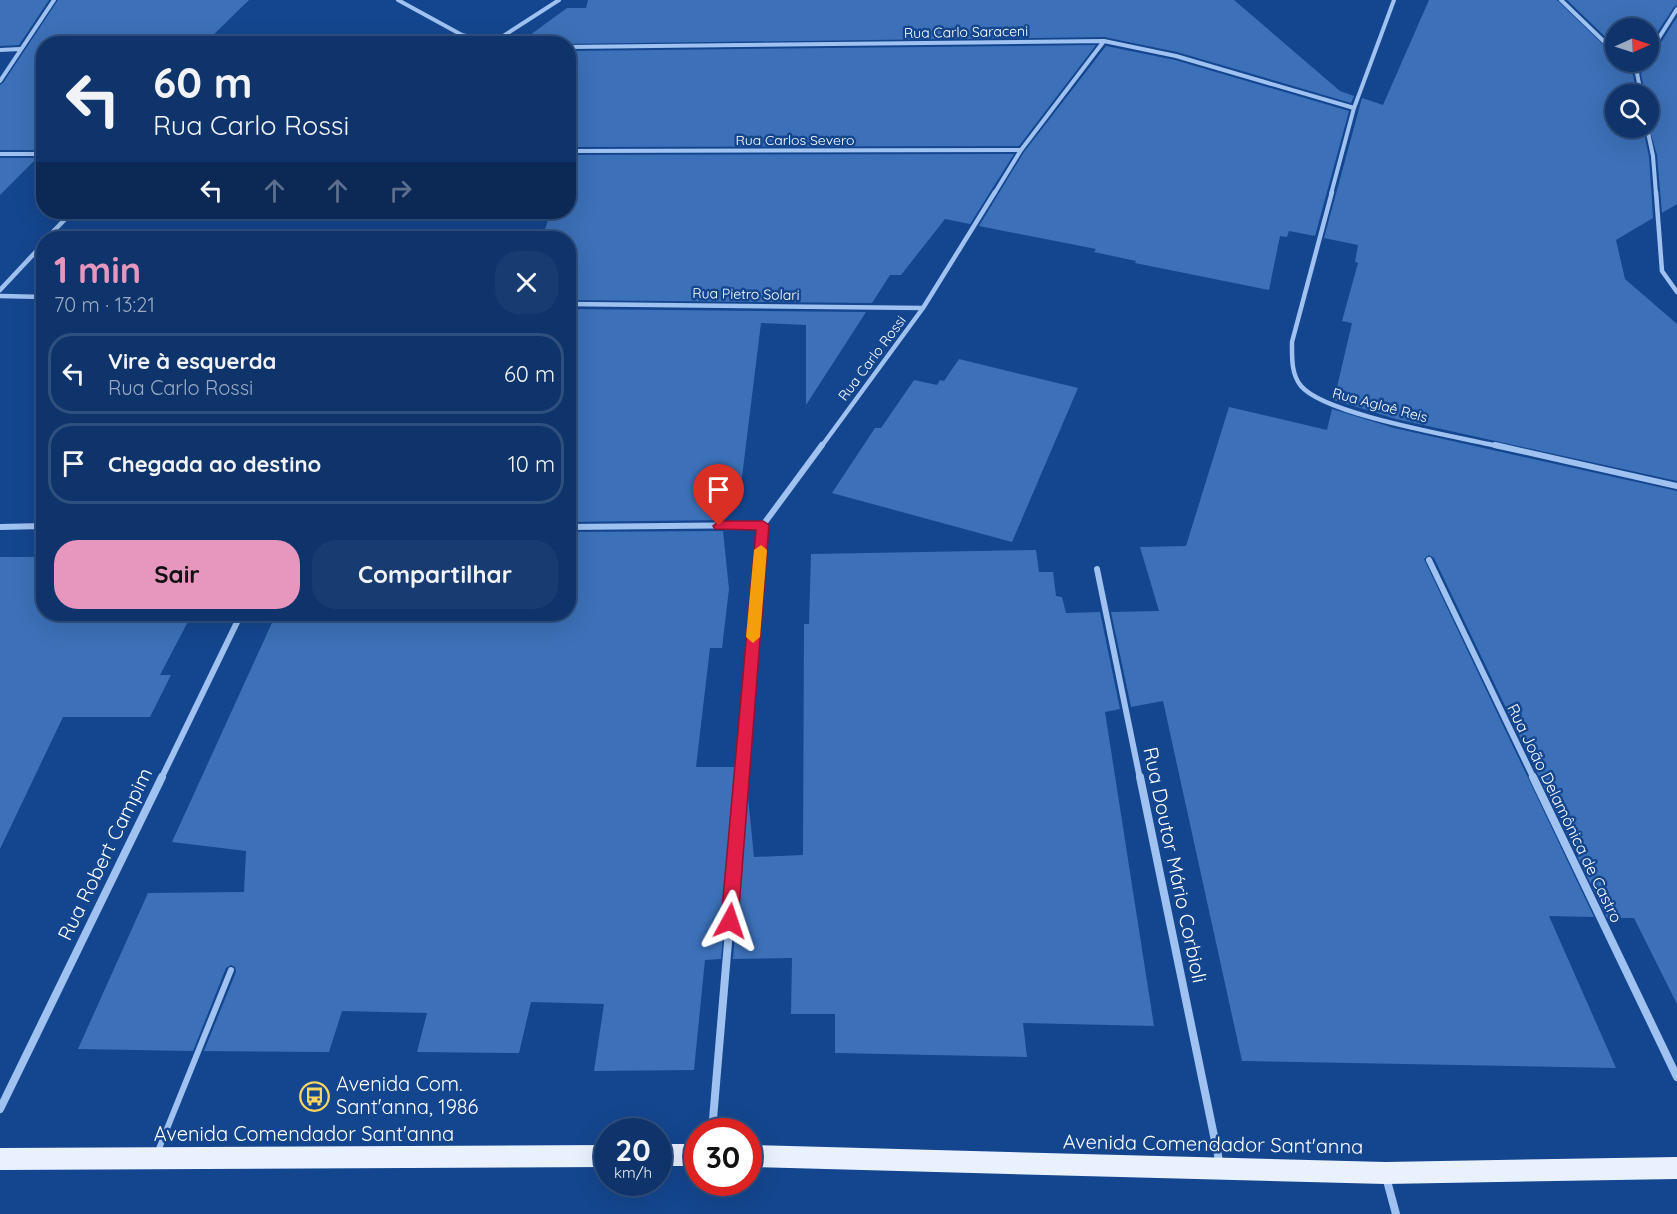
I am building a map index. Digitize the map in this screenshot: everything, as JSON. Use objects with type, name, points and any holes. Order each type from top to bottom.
[{"type":"main road","name":"Avenida Comendador Sant'anna","points":[[0,1159],[594,1156]]},
{"type":"main road","name":"Avenida Comendador Sant'anna","points":[[762,1156],[1385,1173],[1677,1168]]},
{"type":"street","points":[[0,81],[54,0]]},
{"type":"street","points":[[398,0],[448,29],[470,36]]},
{"type":"street","points":[[504,36],[559,0]]},
{"type":"street","name":"Rua Aglaê Reis","points":[[1394,0],[1354,108],[1292,342],[1291,362],[1300,386],[1319,401],[1357,414],[1677,486]]},
{"type":"street","points":[[1561,0],[1605,42]]},
{"type":"street","points":[[1659,38],[1677,9]]},
{"type":"street","name":"Rua Carlo Saraceni","points":[[576,47],[1104,41],[1176,56],[1354,108]]},
{"type":"street","name":"Rua Carlo Rossi","points":[[763,525],[923,308],[1021,150],[1104,41]]},
{"type":"street","points":[[0,50],[20,49]]},
{"type":"street","points":[[1637,73],[1639,84]]},
{"type":"street","points":[[1649,138],[1653,156],[1662,271],[1677,292]]},
{"type":"street","name":"Rua Carlos Severo","points":[[576,151],[1021,150]]},
{"type":"street","points":[[0,154],[36,154]]},
{"type":"street","points":[[54,231],[65,219]]},
{"type":"street","points":[[0,290],[36,252]]},
{"type":"street","points":[[0,297],[36,297]]},
{"type":"street","name":"Rua Pietro Solari","points":[[576,304],[923,308]]},
{"type":"street","points":[[576,526],[763,525],[713,1118]]},
{"type":"street","points":[[0,527],[36,526]]},
{"type":"street","name":"Rua João Delamônica de Castro","points":[[1429,560],[1677,1077]]},
{"type":"street","name":"Rua Doutor Mário Corbioli","points":[[1097,568],[1220,1169]]},
{"type":"street","name":"Rua Robert Campim","points":[[0,1109],[238,621]]},
{"type":"street","points":[[1385,1173],[1396,1214]]},
{"type":"lane","points":[[155,1159],[231,970]]},
{"type":"building","points":[[0,0],[49,0],[19,45],[0,46]]},
{"type":"building","points":[[58,0],[249,0],[212,36],[36,36],[36,150],[0,150],[0,85]]},
{"type":"building","points":[[588,0],[1234,0],[1340,91],[1354,96],[1351,103],[1177,52],[1104,37],[576,44],[576,36],[530,35],[567,8],[586,8]]},
{"type":"building","points":[[1429,0],[1557,0],[1605,46],[1605,72],[1630,72],[1633,75],[1635,84],[1605,84],[1605,138],[1645,138],[1649,157],[1653,218],[1616,240],[1625,279],[1677,324],[1677,481],[1396,419],[1334,400],[1352,323],[1342,321],[1358,263],[1355,262],[1358,245],[1324,238],[1362,98],[1383,105]]},
{"type":"building","points":[[1567,0],[1677,0],[1677,5],[1659,30],[1659,18],[1605,18],[1605,36]]},
{"type":"building","points":[[1677,17],[1677,204],[1662,213],[1657,155],[1652,138],[1659,138],[1659,84],[1643,84],[1641,74],[1642,72],[1659,72],[1659,46]]},
{"type":"building","points":[[1096,45],[1019,146],[576,147],[576,51]]},
{"type":"building","points":[[1106,46],[1175,60],[1349,111],[1315,236],[1289,231],[1287,237],[1280,236],[1269,290],[1135,263],[1136,261],[1094,252],[1096,249],[979,226],[1024,152]]},
{"type":"building","points":[[1014,154],[970,224],[945,219],[901,275],[890,275],[872,303],[576,300],[576,231],[544,231],[549,219],[576,219],[576,155]]},
{"type":"building","points":[[0,158],[36,158],[36,159],[0,195]]},
{"type":"building","points":[[576,309],[866,312],[806,405],[806,325],[761,323],[740,493],[721,500],[723,520],[576,522]]},
{"type":"building","points":[[959,359],[1078,388],[1012,542],[832,493],[875,428],[881,428],[914,380],[937,385],[940,380],[944,381]]},
{"type":"building","points":[[1229,407],[1327,430],[1332,409],[1394,428],[1677,491],[1677,1004],[1634,918],[1607,918],[1434,558],[1429,555],[1424,559],[1594,917],[1549,916],[1616,1068],[1242,1061],[1163,701],[1131,707],[1111,612],[1159,611],[1140,547],[1186,546]]},
{"type":"building","points":[[723,531],[729,589],[722,648],[710,648],[696,767],[738,767],[721,959],[705,960],[694,1070],[594,1071],[604,1004],[531,1002],[519,1053],[417,1052],[427,1013],[342,1011],[329,1052],[204,1051],[236,972],[235,967],[231,965],[226,968],[193,1051],[78,1049],[148,893],[244,892],[246,851],[172,842],[273,621],[576,621],[576,532]]},
{"type":"building","points":[[1036,550],[1039,572],[1053,572],[1056,596],[1062,597],[1066,613],[1100,612],[1120,709],[1105,712],[1154,1026],[1023,1023],[1027,1057],[835,1053],[835,1014],[791,1014],[792,958],[733,959],[747,787],[754,857],[803,855],[804,624],[809,624],[811,554]]},
{"type":"building","points":[[0,557],[36,557],[36,621],[188,621],[160,675],[171,675],[150,717],[63,717],[0,849]]},
{"type":"slow traffic","points":[[753,637],[761,550]]},
{"type":"place","name":"Avenida Com. Sant'anna, 1986","points":[[315,1096]]},
{"type":"route","points":[[719,526],[763,525],[730,921]]}]
